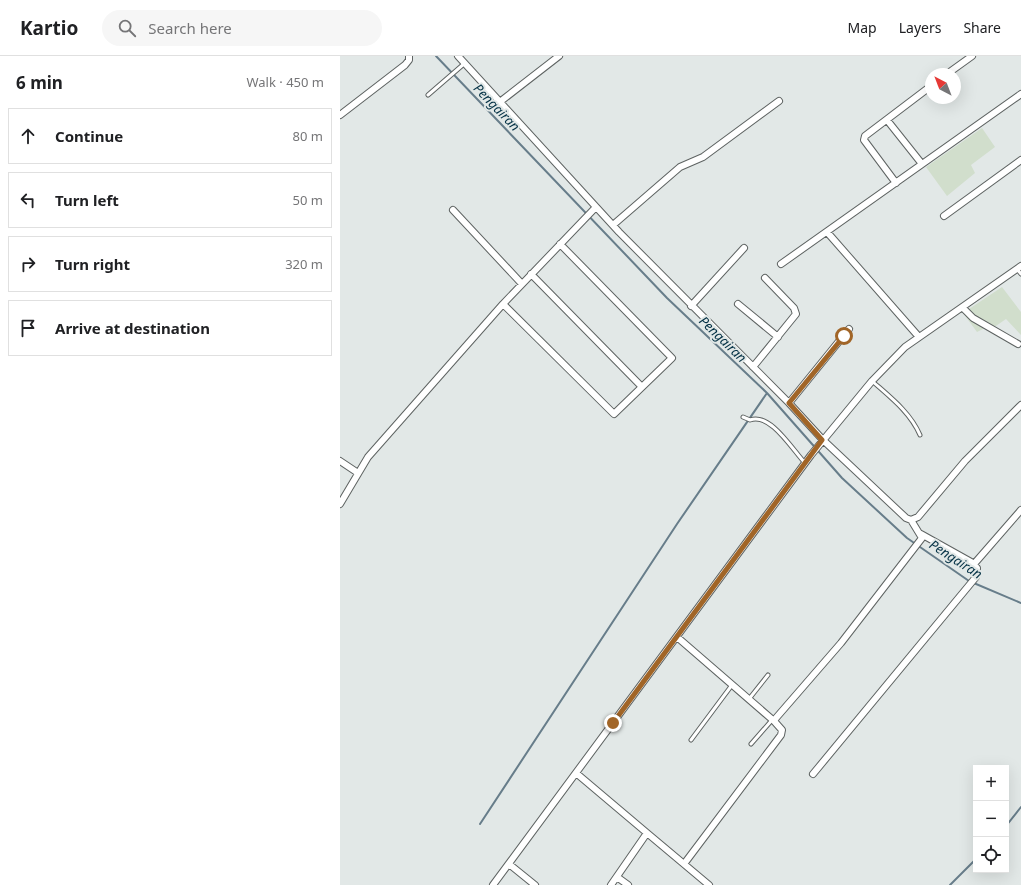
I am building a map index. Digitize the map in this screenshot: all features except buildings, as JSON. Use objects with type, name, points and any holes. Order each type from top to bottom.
[{"type":"street","points":[[340,115],[405,65],[409,60],[409,56]]},
{"type":"street","points":[[458,56],[462,65],[501,101],[613,225],[691,306],[789,403],[821,442],[900,514],[911,520],[921,534],[974,564],[978,572],[973,583],[813,774]]},
{"type":"street","points":[[501,101],[559,56]]},
{"type":"street","points":[[955,68],[972,56]]},
{"type":"street","points":[[896,183],[864,140],[865,136],[925,91]]},
{"type":"street","points":[[781,264],[1021,94]]},
{"type":"street","points":[[613,225],[680,167],[703,157],[779,101]]},
{"type":"street","points":[[887,120],[922,164]]},
{"type":"street","points":[[944,216],[1021,160]]},
{"type":"street","points":[[340,504],[368,457],[503,304],[596,207]]},
{"type":"street","points":[[453,210],[522,284]]},
{"type":"street","points":[[827,232],[920,336]]},
{"type":"street","points":[[503,304],[614,414],[672,358],[560,244]]},
{"type":"street","points":[[691,306],[744,248]]},
{"type":"street","points":[[493,885],[811,455],[872,381],[905,347],[1020,270]]},
{"type":"street","points":[[531,274],[642,387]]},
{"type":"street","points":[[753,367],[795,317],[796,312],[765,278]]},
{"type":"street","points":[[738,304],[778,337]]},
{"type":"street","points":[[963,308],[973,318],[1018,344]]},
{"type":"street","points":[[789,403],[849,329]]},
{"type":"street","points":[[911,520],[918,517],[965,461],[1021,405]]},
{"type":"street","points":[[340,461],[358,473]]},
{"type":"street","points":[[974,564],[1021,510]]},
{"type":"street","points":[[773,720],[840,643],[915,549],[922,538],[921,534]]},
{"type":"street","points":[[677,637],[773,720],[782,730],[781,735],[684,864]]},
{"type":"street","points":[[576,773],[709,885]]},
{"type":"street","points":[[612,885],[647,833]]},
{"type":"street","points":[[509,864],[535,885]]},
{"type":"street","points":[[617,877],[628,885]]},
{"type":"lane","points":[[428,95],[462,65]]},
{"type":"lane","points":[[872,381],[906,412],[915,424],[920,435]]},
{"type":"lane","points":[[747,418],[761,418],[773,426],[805,464]]},
{"type":"lane","points":[[748,699],[768,675]]},
{"type":"lane","points":[[691,740],[732,685]]},
{"type":"lane","points":[[751,744],[773,720]]},
{"type":"green space","points":[[982,128],[995,147],[971,165],[975,173],[947,196],[926,167]]},
{"type":"green space","points":[[1002,287],[1021,312],[1021,335],[1006,319],[990,330],[985,328],[977,332],[963,313]]},
{"type":"waterway","name":"Pengairan","points":[[436,56],[667,298],[767,393],[842,478],[907,538],[969,581],[1021,603]]},
{"type":"waterway","points":[[480,824],[677,524],[767,393]]},
{"type":"waterway","points":[[1009,822],[1021,807]]},
{"type":"waterway","points":[[950,885],[973,862]]},
{"type":"route","points":[[613,723],[822,440],[789,403],[844,336]]}]
